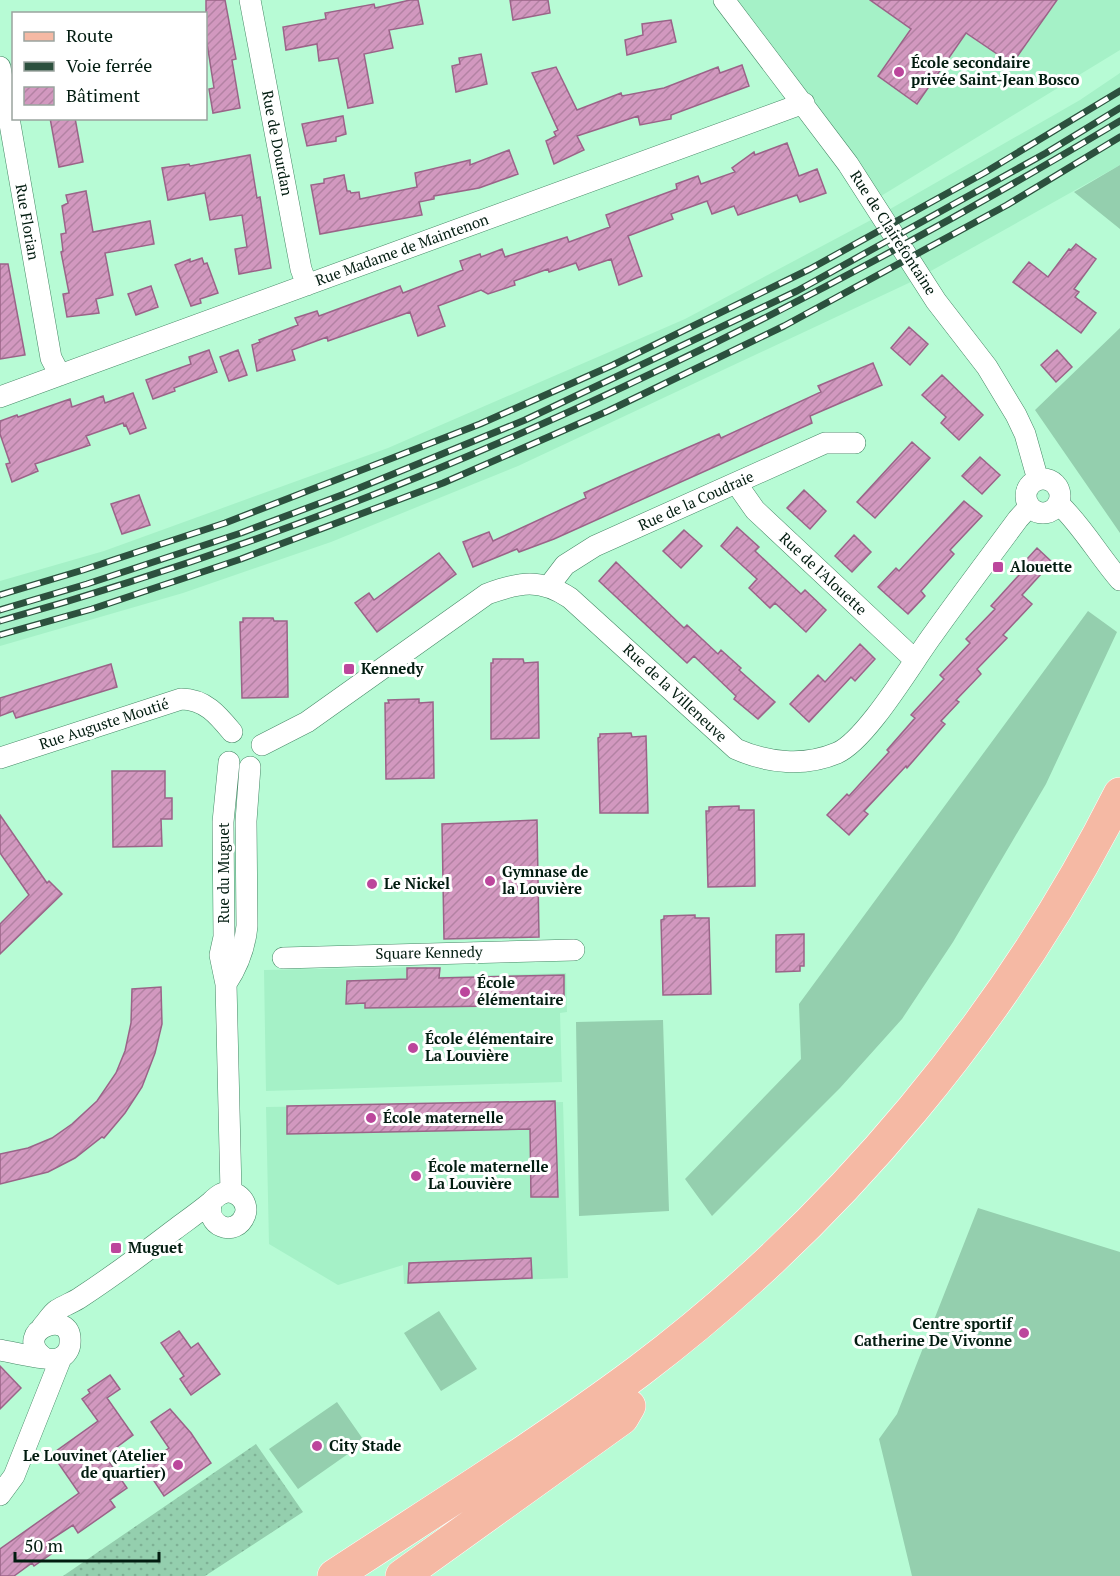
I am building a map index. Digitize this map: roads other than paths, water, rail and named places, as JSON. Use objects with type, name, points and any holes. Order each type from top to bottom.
[{"type":"main road","points":[[334,1576],[550,1434],[640,1370],[719,1305],[803,1227],[883,1142],[965,1042],[1005,987],[1066,892],[1120,794]]},
{"type":"main road","points":[[402,1576],[622,1418],[629,1407],[768,1292],[867,1193],[918,1137],[1010,1018],[1063,938],[1120,841]]},
{"type":"main road","points":[[369,1576],[615,1411],[629,1407]]},
{"type":"street","name":"Rue de Dourdan","points":[[250,0],[301,269],[307,285]]},
{"type":"street","name":"Rue de Clairefontaine","points":[[724,0],[848,164],[936,302],[987,367],[1025,434],[1038,480]]},
{"type":"street","name":"Rue Florian","points":[[0,67],[51,358],[60,375]]},
{"type":"street","name":"Rue Madame de Maintenon","points":[[0,397],[804,103]]},
{"type":"street","name":"Rue de la Coudraie","points":[[549,586],[565,566],[595,546],[825,443],[855,443]]},
{"type":"street","points":[[1049,480],[1058,487],[1061,498],[1059,504],[1051,512],[1039,514],[1029,507],[1026,491],[1033,482],[1049,480]]},
{"type":"street","name":"Rue de l'Alouette","points":[[736,483],[755,510],[915,660]]},
{"type":"street","points":[[1059,504],[1072,517],[1120,580]]},
{"type":"street","name":"Rue de la Villeneuve","points":[[262,745],[307,722],[487,594],[513,585],[531,583],[549,586],[570,598],[591,615],[736,749],[767,760],[804,761],[839,752],[867,726],[1029,507]]},
{"type":"street","name":"Rue Auguste Moutié","points":[[0,758],[181,699],[191,699],[207,706],[217,713],[232,732]]},
{"type":"street","points":[[250,730],[260,739],[262,745],[261,755],[255,765],[250,767],[238,768],[225,758],[223,747],[232,732],[250,730]]},
{"type":"street","name":"Rue du Muguet","points":[[222,1197],[226,984],[220,956],[224,937],[224,822],[228,762]]},
{"type":"street","name":"Rue du Muguet","points":[[226,984],[236,969],[246,942],[248,926],[246,820],[250,767]]},
{"type":"street","name":"Square Kennedy","points":[[283,958],[574,950]]},
{"type":"street","points":[[52,1357],[36,1348],[36,1336],[55,1311],[80,1298],[222,1197],[236,1194],[244,1201],[246,1207],[244,1218],[237,1226],[220,1226],[215,1222],[210,1212],[222,1197]]},
{"type":"street","points":[[176,1229],[215,1222]]},
{"type":"street","points":[[68,1332],[80,1298]]},
{"type":"street","points":[[0,1345],[54,1324],[60,1325],[68,1332],[71,1342],[70,1347],[52,1357],[0,1350]]},
{"type":"street","points":[[0,1495],[14,1476],[52,1357]]},
{"type":"railway","points":[[0,595],[225,523],[480,424],[613,365],[810,269],[984,173],[1120,91]]},
{"type":"railway","points":[[0,610],[241,533],[347,493],[525,420],[797,291],[1046,153],[1120,108]]},
{"type":"railway","points":[[0,621],[147,576],[293,526],[436,470],[576,408],[715,343],[852,273],[987,199],[1120,121]]},
{"type":"railway","points":[[0,635],[92,609],[241,559],[443,483],[608,411],[784,326],[1007,205],[1120,137]]},
{"type":"place","name":"École secondaire privée Saint-Jean Bosco","points":[[899,72]]},
{"type":"place","name":"Alouette","points":[[998,567]]},
{"type":"place","name":"Kennedy","points":[[349,669]]},
{"type":"place","name":"Gymnase de la Louvière","points":[[490,881]]},
{"type":"place","name":"Le Nickel","points":[[372,884]]},
{"type":"place","name":"École élémentaire","points":[[465,992]]},
{"type":"place","name":"École élémentaire La Louvière","points":[[413,1048]]},
{"type":"place","name":"École maternelle","points":[[371,1118]]},
{"type":"place","name":"École maternelle La Louvière","points":[[416,1176]]},
{"type":"place","name":"Muguet","points":[[116,1248]]},
{"type":"place","name":"Centre sportif Catherine De Vivonne","points":[[1024,1333]]},
{"type":"place","name":"City Stade","points":[[317,1446]]},
{"type":"place","name":"Le Louvinet (Atelier de quartier)","points":[[178,1465]]}]
